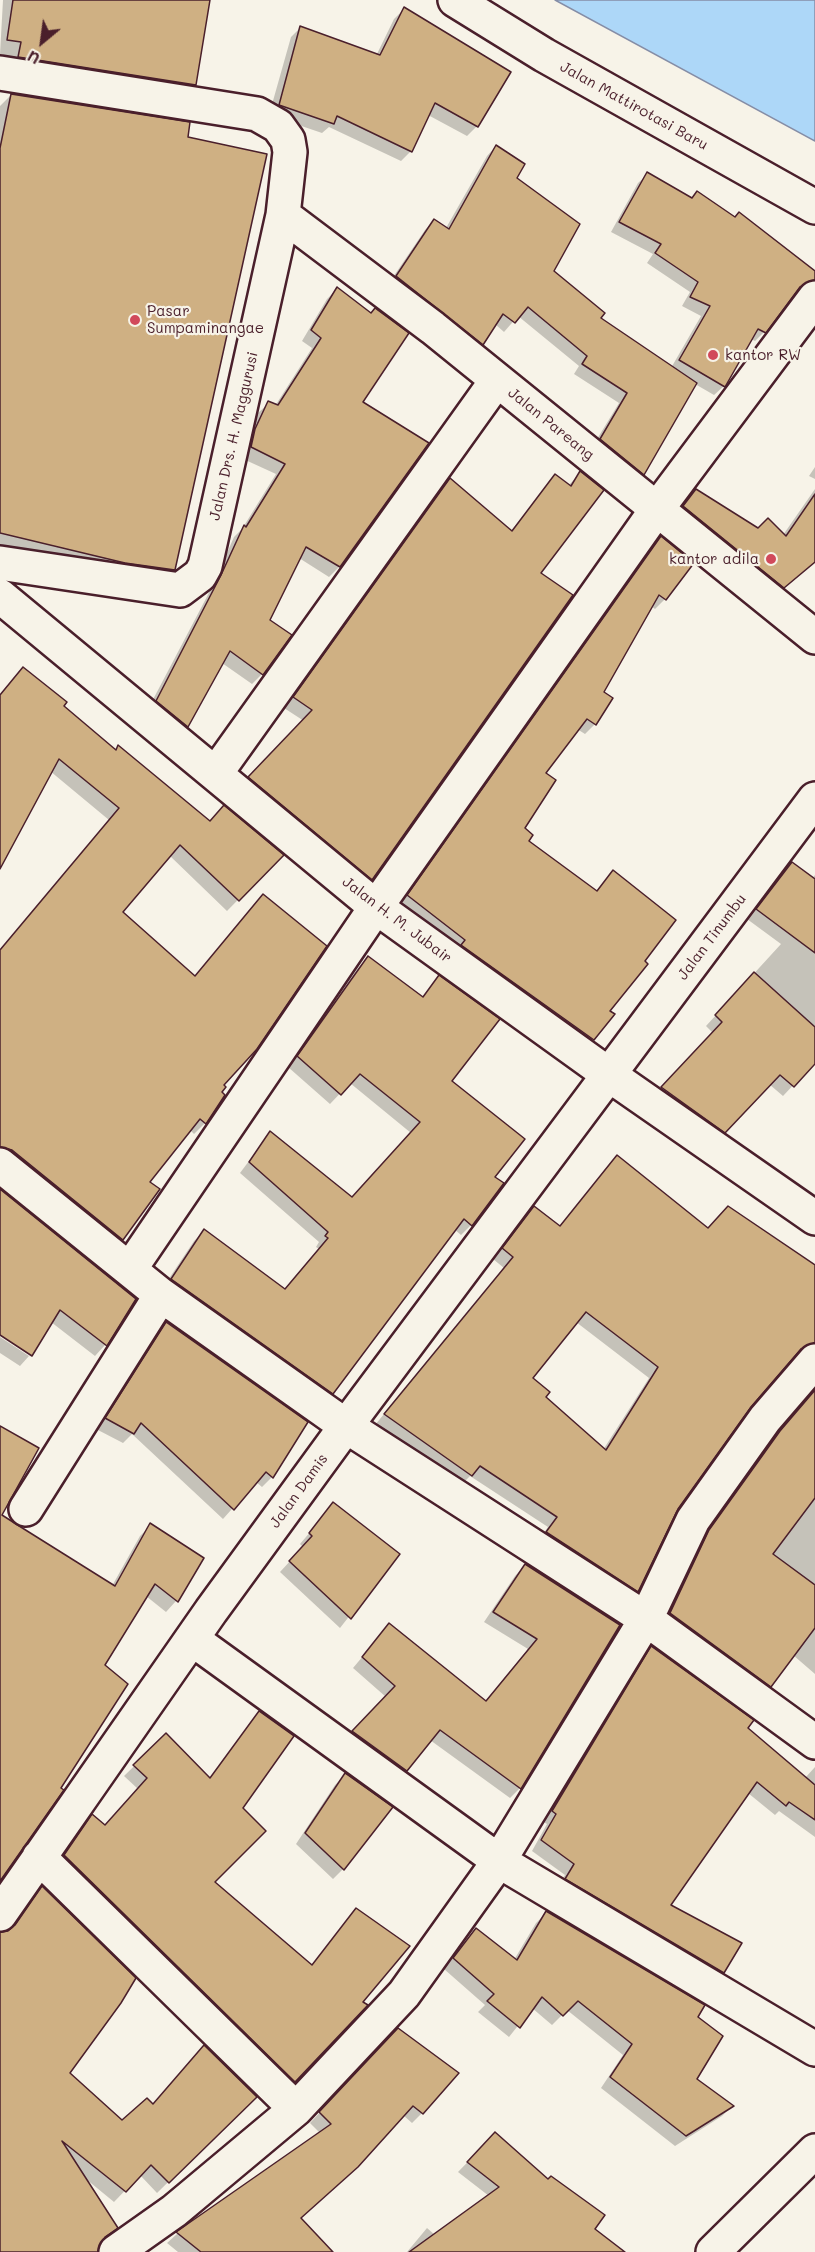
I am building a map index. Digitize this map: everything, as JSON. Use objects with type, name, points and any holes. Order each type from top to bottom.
[{"type":"street","name":"Jalan Mattirotasi Baru","points":[[455,0],[544,55],[815,207]]},
{"type":"street","name":"Jalan Drs. H. Maggurusi","points":[[0,73],[257,114],[278,126],[288,140],[289,177],[283,215],[205,566],[200,575],[180,590],[0,563]]},
{"type":"street","name":"Jalan Pareang","points":[[283,215],[497,380],[815,637]]},
{"type":"street","points":[[130,1269],[376,907],[657,509],[815,298]]},
{"type":"street","points":[[216,773],[497,380]]},
{"type":"street","name":"Jalan H. M. Jubair","points":[[0,596],[376,907],[608,1074],[815,1218]]},
{"type":"street","name":"Jalan Tinumbu","points":[[608,1074],[815,799]]},
{"type":"street","name":"Jalan Damis","points":[[0,1914],[192,1639],[346,1426],[608,1074]]},
{"type":"street","points":[[0,1165],[161,1294],[346,1426],[646,1619],[815,1742]]},
{"type":"street","points":[[26,1509],[161,1294]]},
{"type":"street","points":[[127,2249],[296,2109],[404,1994],[499,1861],[646,1619],[693,1520],[765,1419],[815,1361]]},
{"type":"street","points":[[192,1639],[499,1861],[815,2049]]},
{"type":"street","points":[[39,1857],[296,2109]]},
{"type":"street","points":[[713,2252],[815,2151]]},
{"type":"water","points":[[555,0],[815,0],[815,141]]},
{"type":"building","points":[[13,0],[210,0],[196,85],[18,57],[21,42],[7,40]]},
{"type":"building","points":[[404,7],[511,72],[478,127],[435,103],[412,152],[337,116],[334,124],[279,105],[300,26],[380,55]]},
{"type":"building","name":"Pasar Sumpaminangae","points":[[11,94],[190,122],[188,137],[267,154],[175,570],[125,563],[0,533],[0,148]]},
{"type":"building","points":[[496,145],[525,164],[517,178],[580,224],[554,271],[605,313],[601,318],[697,383],[644,475],[600,439],[627,393],[582,364],[587,356],[528,307],[515,323],[503,314],[483,345],[396,276],[434,219],[449,229]]},
{"type":"building","points":[[647,172],[692,198],[697,191],[735,217],[739,212],[815,271],[815,280],[800,287],[766,333],[758,329],[725,387],[679,360],[710,306],[690,297],[698,282],[655,253],[661,244],[619,222]]},
{"type":"building","points":[[337,287],[371,313],[375,308],[409,333],[363,402],[429,443],[340,567],[306,547],[270,620],[292,635],[263,675],[230,651],[188,727],[156,701],[244,525],[246,527],[285,464],[251,447],[255,429],[268,401],[278,405],[321,338],[311,330]]},
{"type":"building","points":[[580,471],[604,490],[541,573],[573,595],[372,880],[248,777],[312,710],[293,697],[450,478],[512,531],[555,474],[571,486]]},
{"type":"building","points":[[696,489],[758,528],[768,518],[786,536],[815,494],[815,562],[784,588],[683,506]]},
{"type":"building","points":[[661,536],[694,563],[666,600],[659,595],[604,692],[613,698],[596,725],[587,719],[546,773],[556,780],[525,828],[533,835],[529,841],[597,891],[613,870],[676,920],[645,961],[648,964],[610,1011],[615,1014],[594,1040],[461,945],[465,940],[407,895]]},
{"type":"building","points":[[23,667],[67,702],[64,706],[116,750],[118,745],[210,821],[224,805],[284,855],[239,901],[180,845],[123,912],[195,976],[263,894],[327,946],[257,1049],[224,1085],[226,1087],[222,1092],[225,1095],[206,1124],[200,1119],[150,1182],[160,1189],[123,1240],[12,1150],[0,1147],[0,950],[119,808],[59,759],[0,869],[0,695]]},
{"type":"building","points":[[792,862],[815,879],[815,953],[756,909]]},
{"type":"building","points":[[368,956],[423,997],[439,975],[500,1019],[452,1081],[525,1139],[495,1177],[504,1183],[472,1226],[464,1219],[333,1394],[171,1279],[204,1229],[285,1289],[328,1238],[325,1236],[328,1232],[249,1162],[270,1131],[352,1197],[420,1122],[360,1074],[341,1095],[297,1056]]},
{"type":"building","points":[[754,972],[815,1027],[815,1064],[794,1087],[780,1075],[725,1133],[661,1087],[722,1022],[715,1015]]},
{"type":"building","points":[[617,1155],[708,1228],[728,1206],[815,1265],[815,1343],[801,1349],[751,1407],[678,1509],[638,1592],[546,1532],[557,1517],[480,1466],[472,1476],[384,1414],[513,1257],[502,1248],[534,1206],[560,1226]],"holes":[[[586,1312],[658,1367],[606,1450],[546,1397],[550,1392],[533,1378]]]},
{"type":"building","points":[[0,1189],[136,1299],[107,1346],[60,1310],[32,1356],[0,1335]]},
{"type":"building","points":[[166,1322],[308,1422],[273,1478],[266,1472],[234,1510],[141,1423],[134,1434],[105,1418]]},
{"type":"building","points":[[815,1390],[815,1498],[773,1554],[815,1585],[815,1628],[771,1687],[670,1613],[709,1530],[780,1431]]},
{"type":"building","points":[[0,1426],[39,1448],[2,1515],[115,1586],[150,1523],[204,1558],[178,1602],[155,1584],[105,1665],[128,1684],[61,1788],[64,1790],[0,1881]]},
{"type":"building","points":[[333,1502],[400,1554],[351,1619],[289,1561],[312,1536],[309,1533]]},
{"type":"building","points":[[525,1564],[620,1625],[521,1789],[440,1730],[407,1771],[352,1731],[395,1686],[362,1657],[389,1623],[486,1701],[537,1639],[493,1612]]},
{"type":"building","points":[[651,1646],[754,1720],[748,1728],[815,1785],[815,1820],[789,1802],[786,1806],[757,1782],[671,1905],[742,1943],[724,1973],[565,1879],[574,1864],[541,1840],[556,1814],[552,1811]]},
{"type":"building","points":[[259,1711],[294,1736],[243,1808],[266,1831],[215,1882],[312,1965],[356,1908],[410,1946],[363,2002],[368,2005],[295,2082],[64,1855],[92,1814],[105,1825],[147,1778],[133,1765],[166,1733],[210,1778]]},
{"type":"building","points":[[345,1773],[393,1807],[344,1870],[305,1833]]},
{"type":"building","points":[[42,1886],[136,1978],[121,2003],[70,2073],[122,2120],[147,2098],[153,2104],[204,2045],[257,2097],[169,2183],[151,2165],[126,2192],[62,2141],[118,2228],[105,2237],[98,2252],[0,2252],[0,1932],[8,1931],[15,1925]]},
{"type":"building","points":[[546,1911],[705,2005],[698,2017],[723,2036],[697,2079],[734,2106],[686,2136],[610,2077],[632,2044],[578,2001],[563,2016],[542,1997],[520,2028],[487,2001],[494,1994],[453,1958],[476,1928],[517,1960]]},
{"type":"building","points":[[398,2028],[459,2073],[423,2114],[413,2106],[358,2167],[301,2218],[333,2252],[201,2252],[176,2232],[331,2124],[319,2112]]},
{"type":"building","points":[[495,2132],[548,2179],[551,2176],[605,2215],[595,2229],[625,2252],[409,2252],[499,2187],[467,2162]]},
{"type":"place","name":"Pasar Sumpaminangae","points":[[135,320]]},
{"type":"place","name":"kantor RW","points":[[713,355]]},
{"type":"place","name":"kantor adila","points":[[771,559]]}]
